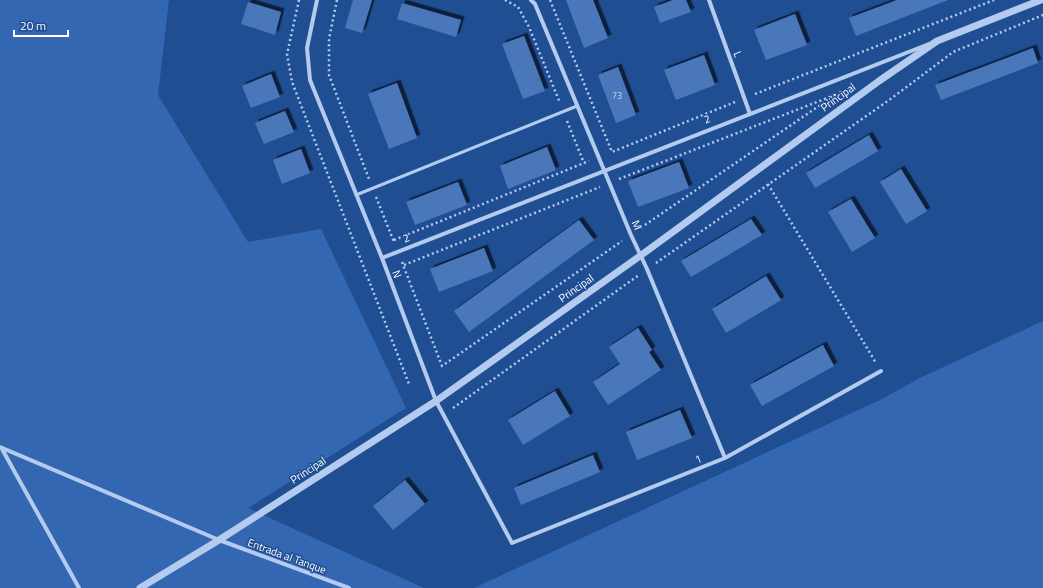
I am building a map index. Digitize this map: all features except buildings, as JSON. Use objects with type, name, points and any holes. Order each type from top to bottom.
[{"type":"street","name":"N","points":[[318,0],[307,48],[310,80],[382,258],[436,400],[512,543]]},
{"type":"street","name":"M","points":[[531,0],[535,4],[725,458]]},
{"type":"street","name":"L","points":[[709,0],[750,114]]},
{"type":"street","name":"2","points":[[382,258],[1041,0]]},
{"type":"street","name":"Principal","points":[[140,588],[219,540],[436,400],[640,256],[936,41]]},
{"type":"street","name":"1","points":[[512,543],[725,458],[881,372]]},
{"type":"street","name":"Entrada al Tanque","points":[[1,448],[219,540],[349,588]]},
{"type":"street","points":[[1,448],[79,588]]},
{"type":"lane","points":[[356,195],[577,106]]},
{"type":"path","points":[[299,0],[287,54],[292,82],[409,384]]},
{"type":"path","points":[[393,240],[584,163],[529,27],[518,8],[504,0]]},
{"type":"path","points":[[550,0],[612,152],[744,98],[994,0]]},
{"type":"path","points":[[444,415],[647,269],[892,98],[953,52],[1043,15]]},
{"type":"path","points":[[404,266],[609,183],[835,95],[631,235]]},
{"type":"path","points":[[768,184],[881,372]]},
{"type":"shaded area","points":[[0,0],[169,0],[158,95],[248,242],[321,229],[406,408],[248,508],[424,588],[0,588]]},
{"type":"shaded area","points":[[1043,321],[1043,588],[474,588],[882,399],[922,377]]}]
